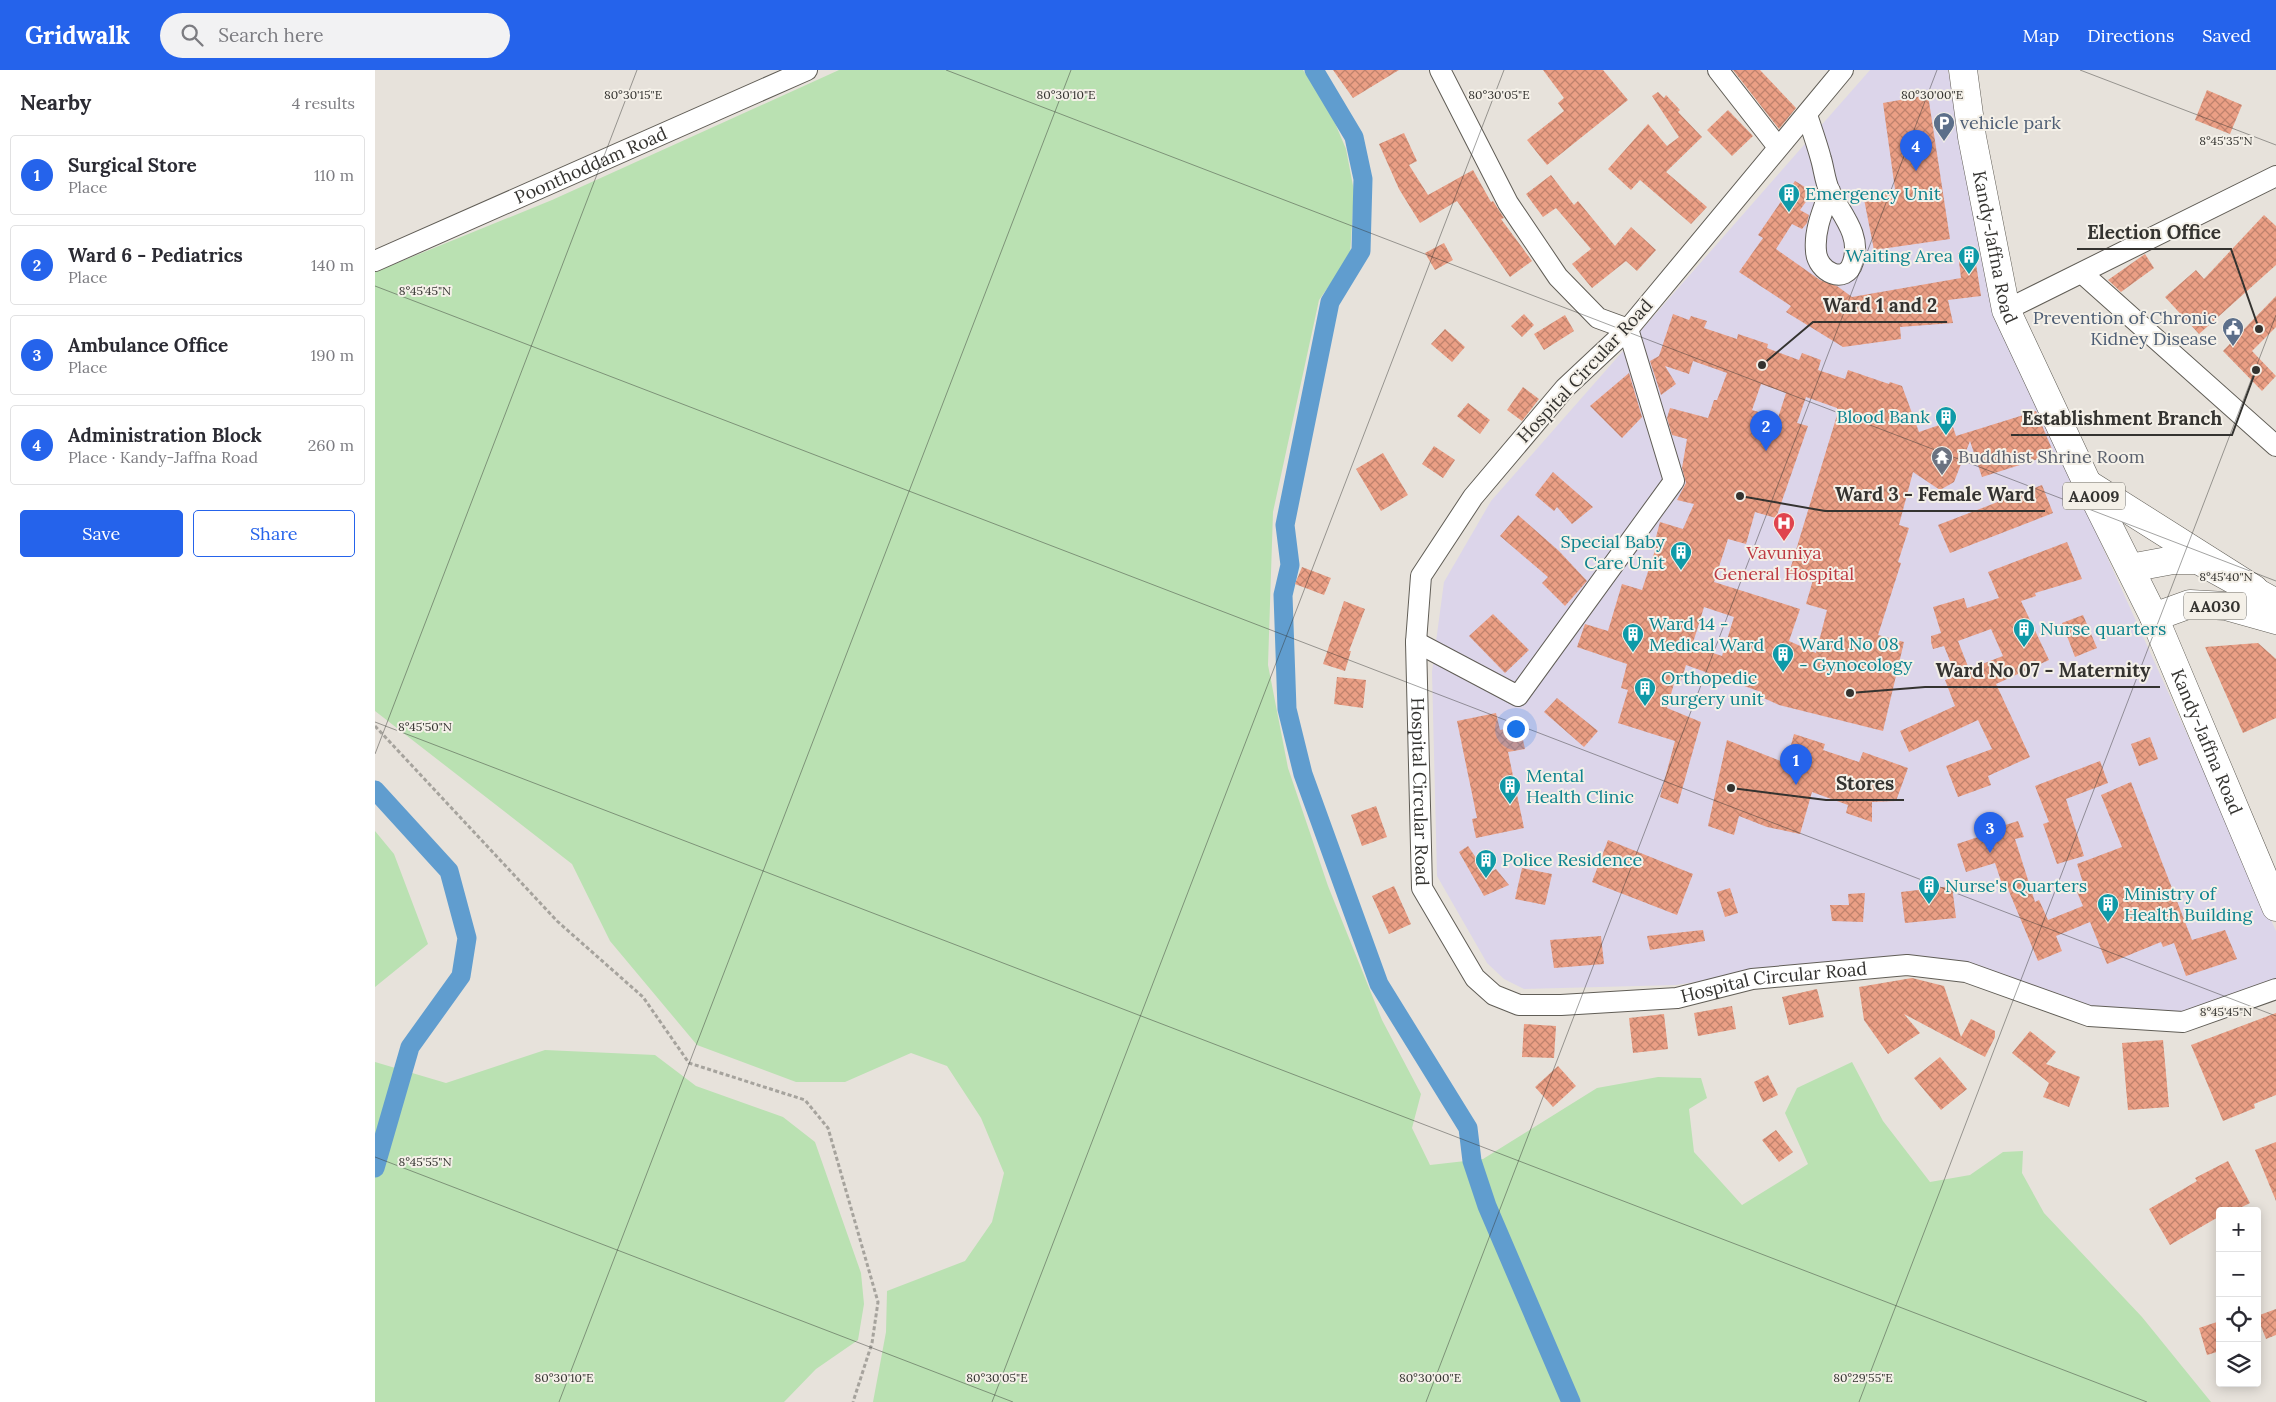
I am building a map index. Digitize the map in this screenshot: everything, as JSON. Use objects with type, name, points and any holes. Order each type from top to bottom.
[{"type":"highway","name":"Kandy-Jaffna Road","points":[[1963,70],[1971,137],[2007,310],[2087,483],[2154,617],[2276,907]]},
{"type":"highway","points":[[2087,483],[2265,596]]},
{"type":"highway","name":"AA030","points":[[2130,568],[2173,560],[2198,560],[2265,596]]},
{"type":"highway","name":"AA030","points":[[2154,617],[2190,604],[2226,606],[2276,620]]},
{"type":"street","name":"Poonthoddam Road","points":[[375,261],[807,70]]},
{"type":"street","points":[[1416,642],[1518,696],[1674,481],[1628,328],[1598,318],[1558,277],[1508,203],[1440,70]]},
{"type":"street","points":[[1718,70],[1778,147]]},
{"type":"street","name":"Hospital Circular Road","points":[[1843,70],[1628,328],[1565,388],[1473,497],[1421,576],[1416,642],[1422,888],[1475,978],[1494,996],[1519,1005],[1677,998],[1752,979],[1907,965],[1966,972],[2089,1016],[2183,1022],[2276,989]]},
{"type":"street","points":[[1807,115],[1830,191]]},
{"type":"street","points":[[2007,310],[2083,274],[2276,176]]},
{"type":"street","points":[[2083,274],[2276,446]]},
{"type":"path","points":[[375,726],[557,921],[643,997],[689,1063],[805,1100],[827,1128],[878,1302],[872,1343],[853,1402]]},
{"type":"shaded area","name":"Vavuniya General Hospital","points":[[1870,70],[1948,70],[1991,300],[2276,931],[2276,978],[2183,1012],[2089,1007],[1966,963],[1924,957],[1811,964],[1676,985],[1524,989],[1504,979],[1487,963],[1437,876],[1432,672],[1444,582],[1491,501]]},
{"type":"green space","points":[[839,70],[1303,70],[1329,109],[1346,149],[1354,191],[1350,256],[1319,300],[1273,512],[1268,665],[1288,768],[1328,886],[1382,1020],[1421,1094],[1412,1128],[1430,1165],[1483,1159],[1597,1088],[1658,1077],[1701,1078],[1707,1098],[1689,1109],[1694,1152],[1742,1205],[1808,1164],[1785,1113],[1797,1088],[1852,1062],[1883,1121],[1930,1182],[1970,1175],[2003,1152],[2023,1151],[2022,1173],[2044,1213],[2142,1317],[2211,1402],[873,1402],[886,1332],[887,1291],[965,1261],[992,1222],[1004,1173],[981,1118],[947,1066],[911,1053],[845,1082],[796,1082],[697,1045],[610,941],[572,864],[375,711],[375,272],[552,200]]},
{"type":"green space","points":[[375,831],[394,854],[428,944],[375,987]]},
{"type":"green space","points":[[545,1050],[655,1055],[696,1086],[783,1117],[815,1142],[861,1273],[864,1304],[858,1340],[816,1369],[784,1402],[375,1402],[375,1062],[446,1083]]},
{"type":"building","points":[[1333,70],[1399,70],[1353,98]]},
{"type":"building","points":[[1543,70],[1603,70],[1628,100],[1547,165],[1527,140],[1564,111],[1558,103],[1564,98]]},
{"type":"building","points":[[1733,70],[1760,70],[1796,108],[1779,129]]},
{"type":"building","points":[[2207,90],[2242,105],[2230,134],[2195,120]]},
{"type":"building","points":[[1658,92],[1664,98],[1666,95],[1680,110],[1678,112],[1702,137],[1666,172],[1707,207],[1691,224],[1640,180],[1631,190],[1608,169],[1648,124],[1667,146],[1679,137],[1652,96]]},
{"type":"building","points":[[1928,95],[1950,239],[1874,250],[1863,194],[1895,189],[1883,103]]},
{"type":"building","points":[[1728,110],[1753,136],[1732,156],[1707,130]]},
{"type":"building","points":[[1404,133],[1417,161],[1409,165],[1428,195],[1473,170],[1491,202],[1493,201],[1504,218],[1501,219],[1532,261],[1510,277],[1457,201],[1420,223],[1399,189],[1379,144]]},
{"type":"building","points":[[1551,175],[1574,205],[1578,201],[1615,246],[1631,227],[1656,250],[1637,271],[1626,261],[1592,288],[1572,264],[1591,249],[1556,208],[1543,217],[1526,194]]},
{"type":"building","points":[[1795,181],[1813,192],[1800,210],[1809,215],[1807,223],[1802,229],[1792,224],[1776,249],[1820,280],[1837,286],[1852,297],[1961,278],[1958,253],[1974,251],[1981,296],[1948,300],[1953,323],[1900,327],[1901,339],[1843,347],[1786,312],[1791,306],[1739,272],[1763,238],[1758,235]]},
{"type":"building","points":[[2264,215],[2276,226],[2276,265],[2199,334],[2165,297],[2196,270],[2204,279]]},
{"type":"building","points":[[1444,243],[1453,260],[1435,270],[1425,253]]},
{"type":"building","points":[[2145,254],[2154,268],[2121,292],[2108,280]]},
{"type":"building","points":[[2276,296],[2276,327],[2252,351],[2276,376],[2262,391],[2223,351]]},
{"type":"building","points":[[1524,314],[1534,325],[1522,337],[1511,326]]},
{"type":"building","points":[[1673,314],[1689,320],[1691,316],[1707,321],[1704,328],[1737,339],[1738,334],[1768,344],[1767,348],[1799,360],[1802,353],[1821,360],[1818,370],[1845,379],[1848,370],[1889,384],[1890,382],[1902,386],[1919,432],[1951,421],[1956,436],[2036,411],[2054,454],[1982,477],[1970,441],[1954,482],[1940,490],[1913,472],[1899,525],[1909,528],[1898,562],[1901,563],[1878,635],[1904,642],[1883,731],[1779,705],[1759,696],[1761,692],[1686,665],[1681,681],[1675,680],[1667,708],[1701,722],[1678,804],[1660,797],[1675,741],[1618,723],[1628,690],[1621,688],[1627,664],[1577,647],[1585,624],[1608,631],[1622,584],[1642,590],[1658,541],[1655,541],[1660,522],[1683,529],[1694,504],[1677,500],[1686,483],[1682,468],[1687,439],[1672,435],[1667,418],[1670,408],[1708,418],[1727,373],[1693,361],[1689,374],[1665,366],[1676,384],[1661,395],[1650,361],[1659,356]],"holes":[[[1761,384],[1786,393],[1778,418],[1752,410]],[[1806,397],[1837,408],[1838,412],[1789,573],[1813,580],[1806,604],[1827,610],[1816,653],[1789,641],[1800,609],[1714,582],[1728,539],[1746,544],[1755,512],[1776,518],[1808,426],[1797,423]],[[1704,607],[1734,617],[1722,656],[1692,646]]]},
{"type":"building","points":[[1565,315],[1574,331],[1544,350],[1534,334]]},
{"type":"building","points":[[1445,329],[1465,347],[1452,362],[1431,344]]},
{"type":"building","points":[[1629,373],[1642,417],[1622,438],[1590,406]]},
{"type":"building","points":[[1523,387],[1539,399],[1522,421],[1507,410]]},
{"type":"building","points":[[1468,403],[1490,420],[1480,434],[1457,416]]},
{"type":"building","points":[[1434,446],[1455,460],[1443,478],[1422,464]]},
{"type":"building","points":[[1383,453],[1408,495],[1381,511],[1356,469]]},
{"type":"building","points":[[1553,472],[1593,507],[1572,524],[1557,507],[1554,511],[1535,495]]},
{"type":"building","points":[[2042,485],[2053,513],[1950,553],[1938,525]]},
{"type":"building","points":[[1518,515],[1559,551],[1587,581],[1565,606],[1542,583],[1548,577],[1500,536]]},
{"type":"building","points":[[2067,542],[2082,579],[2035,593],[2036,596],[2021,601],[2049,660],[1996,684],[2030,757],[1988,776],[1991,785],[1958,797],[1946,766],[1992,749],[1978,720],[1909,752],[1900,731],[1955,706],[1945,680],[1956,676],[1944,646],[1933,649],[1931,642],[1931,636],[1941,633],[1933,607],[1964,598],[1967,608],[1999,598],[1988,572]],"holes":[[[1991,629],[2003,656],[1969,669],[1958,641]]]},
{"type":"building","points":[[1302,567],[1331,578],[1324,595],[1295,584]]},
{"type":"building","points":[[1344,601],[1365,609],[1349,651],[1351,651],[1345,671],[1323,664]]},
{"type":"building","points":[[1493,614],[1529,650],[1505,673],[1469,636]]},
{"type":"building","points":[[2083,615],[2097,648],[2075,657],[2062,623]]},
{"type":"building","points":[[2258,643],[2276,659],[2276,718],[2243,733],[2205,647]]},
{"type":"building","points":[[1337,677],[1366,680],[1363,708],[1334,704]]},
{"type":"building","points":[[1557,698],[1598,731],[1584,747],[1544,712]]},
{"type":"building","points":[[1496,713],[1500,730],[1520,726],[1525,749],[1508,752],[1524,828],[1476,838],[1472,819],[1477,818],[1457,721]]},
{"type":"building","points":[[1794,734],[1825,744],[1823,750],[1859,762],[1863,752],[1908,768],[1896,801],[1872,802],[1872,822],[1846,813],[1848,805],[1812,792],[1800,834],[1767,827],[1739,816],[1734,835],[1708,826],[1727,740],[1786,763]]},
{"type":"building","points":[[2150,737],[2158,759],[2139,766],[2131,744]]},
{"type":"building","points":[[2100,761],[2108,783],[2066,799],[2084,856],[2057,864],[2043,824],[2049,822],[2035,786]]},
{"type":"building","points":[[2131,782],[2192,940],[2225,930],[2237,959],[2186,976],[2174,943],[2163,947],[2161,942],[2107,964],[2090,922],[2056,936],[2062,951],[2038,961],[2008,889],[2004,890],[1995,863],[1966,872],[1957,844],[1984,835],[1983,832],[2018,821],[2024,837],[2015,839],[2035,902],[2039,900],[2048,920],[2083,906],[2077,892],[2085,889],[2077,864],[2122,847],[2101,795]]},
{"type":"building","points":[[1376,806],[1387,837],[1362,846],[1351,815]]},
{"type":"building","points":[[1608,840],[1693,874],[1677,915],[1592,882]]},
{"type":"building","points":[[1468,846],[1487,874],[1496,869],[1509,885],[1484,896],[1459,852]]},
{"type":"building","points":[[1522,868],[1552,874],[1545,905],[1515,899]]},
{"type":"building","points":[[1394,886],[1411,924],[1389,934],[1372,896]]},
{"type":"building","name":"Nurse's Quarters","points":[[1952,886],[1956,918],[1905,923],[1901,892]]},
{"type":"building","points":[[1730,888],[1738,913],[1725,917],[1717,892]]},
{"type":"building","points":[[1865,893],[1863,922],[1832,921],[1830,905],[1849,905],[1848,894]]},
{"type":"building","points":[[1703,930],[1705,941],[1650,950],[1647,936]]},
{"type":"building","points":[[1601,936],[1604,964],[1554,968],[1550,940]]},
{"type":"building","points":[[1912,978],[1944,986],[1961,1037],[1971,1019],[1995,1031],[1995,1037],[1985,1057],[1904,1014],[1920,1033],[1888,1054],[1864,1020],[1859,987]]},
{"type":"building","points":[[1817,989],[1824,1017],[1789,1025],[1782,997]]},
{"type":"building","points":[[1732,1006],[1736,1029],[1698,1036],[1694,1013]]},
{"type":"building","points":[[2276,1013],[2276,1095],[2254,1104],[2255,1108],[2223,1121],[2191,1045]]},
{"type":"building","points":[[1664,1014],[1668,1049],[1633,1053],[1629,1018]]},
{"type":"building","points":[[1524,1024],[1556,1026],[1554,1058],[1522,1057]]},
{"type":"building","points":[[2030,1031],[2056,1052],[2046,1064],[2080,1077],[2069,1107],[2043,1097],[2049,1083],[2012,1053]]},
{"type":"building","points":[[2163,1040],[2169,1107],[2128,1110],[2122,1043]]},
{"type":"building","points":[[1940,1057],[1967,1089],[1941,1110],[1914,1078]]},
{"type":"building","points":[[1558,1066],[1576,1086],[1553,1107],[1535,1087]]},
{"type":"building","points":[[1768,1075],[1778,1095],[1763,1102],[1754,1082]]},
{"type":"building","points":[[1776,1130],[1793,1152],[1779,1162],[1762,1140]]},
{"type":"building","points":[[2276,1142],[2276,1201],[2255,1150]]},
{"type":"building","points":[[2228,1161],[2250,1203],[2242,1207],[2216,1207],[2216,1218],[2170,1245],[2149,1209],[2197,1181],[2195,1178]]},
{"type":"building","points":[[2276,1309],[2276,1335],[2266,1339],[2261,1326],[2261,1315]]},
{"type":"building","points":[[2216,1322],[2216,1352],[2207,1355],[2199,1328]]},
{"type":"waterway","points":[[1314,70],[1354,137],[1363,179],[1361,251],[1330,302],[1285,525],[1290,565],[1283,595],[1287,709],[1303,774],[1379,984],[1468,1128],[1472,1161],[1487,1206],[1571,1402]]},
{"type":"waterway","points":[[375,790],[449,871],[467,938],[461,976],[410,1047],[375,1168]]},
{"type":"place","name":"vehicle park","points":[[1944,142]]},
{"type":"place","name":"Administration Block","points":[[1916,171]]},
{"type":"place","name":"Emergency Unit","points":[[1789,213]]},
{"type":"place","name":"Waiting Area","points":[[1969,275]]},
{"type":"place","name":"Election Office","points":[[2259,329]]},
{"type":"place","name":"Prevention of Chronic Kidney Disease","points":[[2233,347]]},
{"type":"place","name":"Ward 1 and 2","points":[[1762,365]]},
{"type":"place","name":"Establishment Branch","points":[[2256,370]]},
{"type":"place","name":"Blood Bank","points":[[1946,436]]},
{"type":"place","name":"Ward 6 - Pediatrics","points":[[1766,451]]},
{"type":"place","name":"Buddhist Shrine Room","points":[[1942,476]]},
{"type":"place","name":"Ward 3 - Female Ward","points":[[1740,496]]},
{"type":"place","name":"Vavuniya General Hospital","points":[[1784,542]]},
{"type":"place","name":"Special Baby Care Unit","points":[[1681,571]]},
{"type":"place","name":"Nurse quarters","points":[[2024,648]]},
{"type":"place","name":"Ward 14 - Medical Ward","points":[[1633,653]]},
{"type":"place","name":"Ward No 08 - Gynocology","points":[[1783,673]]},
{"type":"place","name":"Ward No 07 - Maternity","points":[[1850,693]]},
{"type":"place","name":"Orthopedic surgery unit","points":[[1645,707]]},
{"type":"place","name":"Surgical Store","points":[[1796,785]]},
{"type":"place","name":"Stores","points":[[1731,788]]},
{"type":"place","name":"Mental Health Clinic","points":[[1510,805]]},
{"type":"place","name":"Ambulance Office","points":[[1990,853]]},
{"type":"place","name":"Police Residence","points":[[1486,879]]},
{"type":"place","name":"Nurse's Quarters","points":[[1929,905]]},
{"type":"place","name":"Ministry of Health Building","points":[[2108,923]]}]
